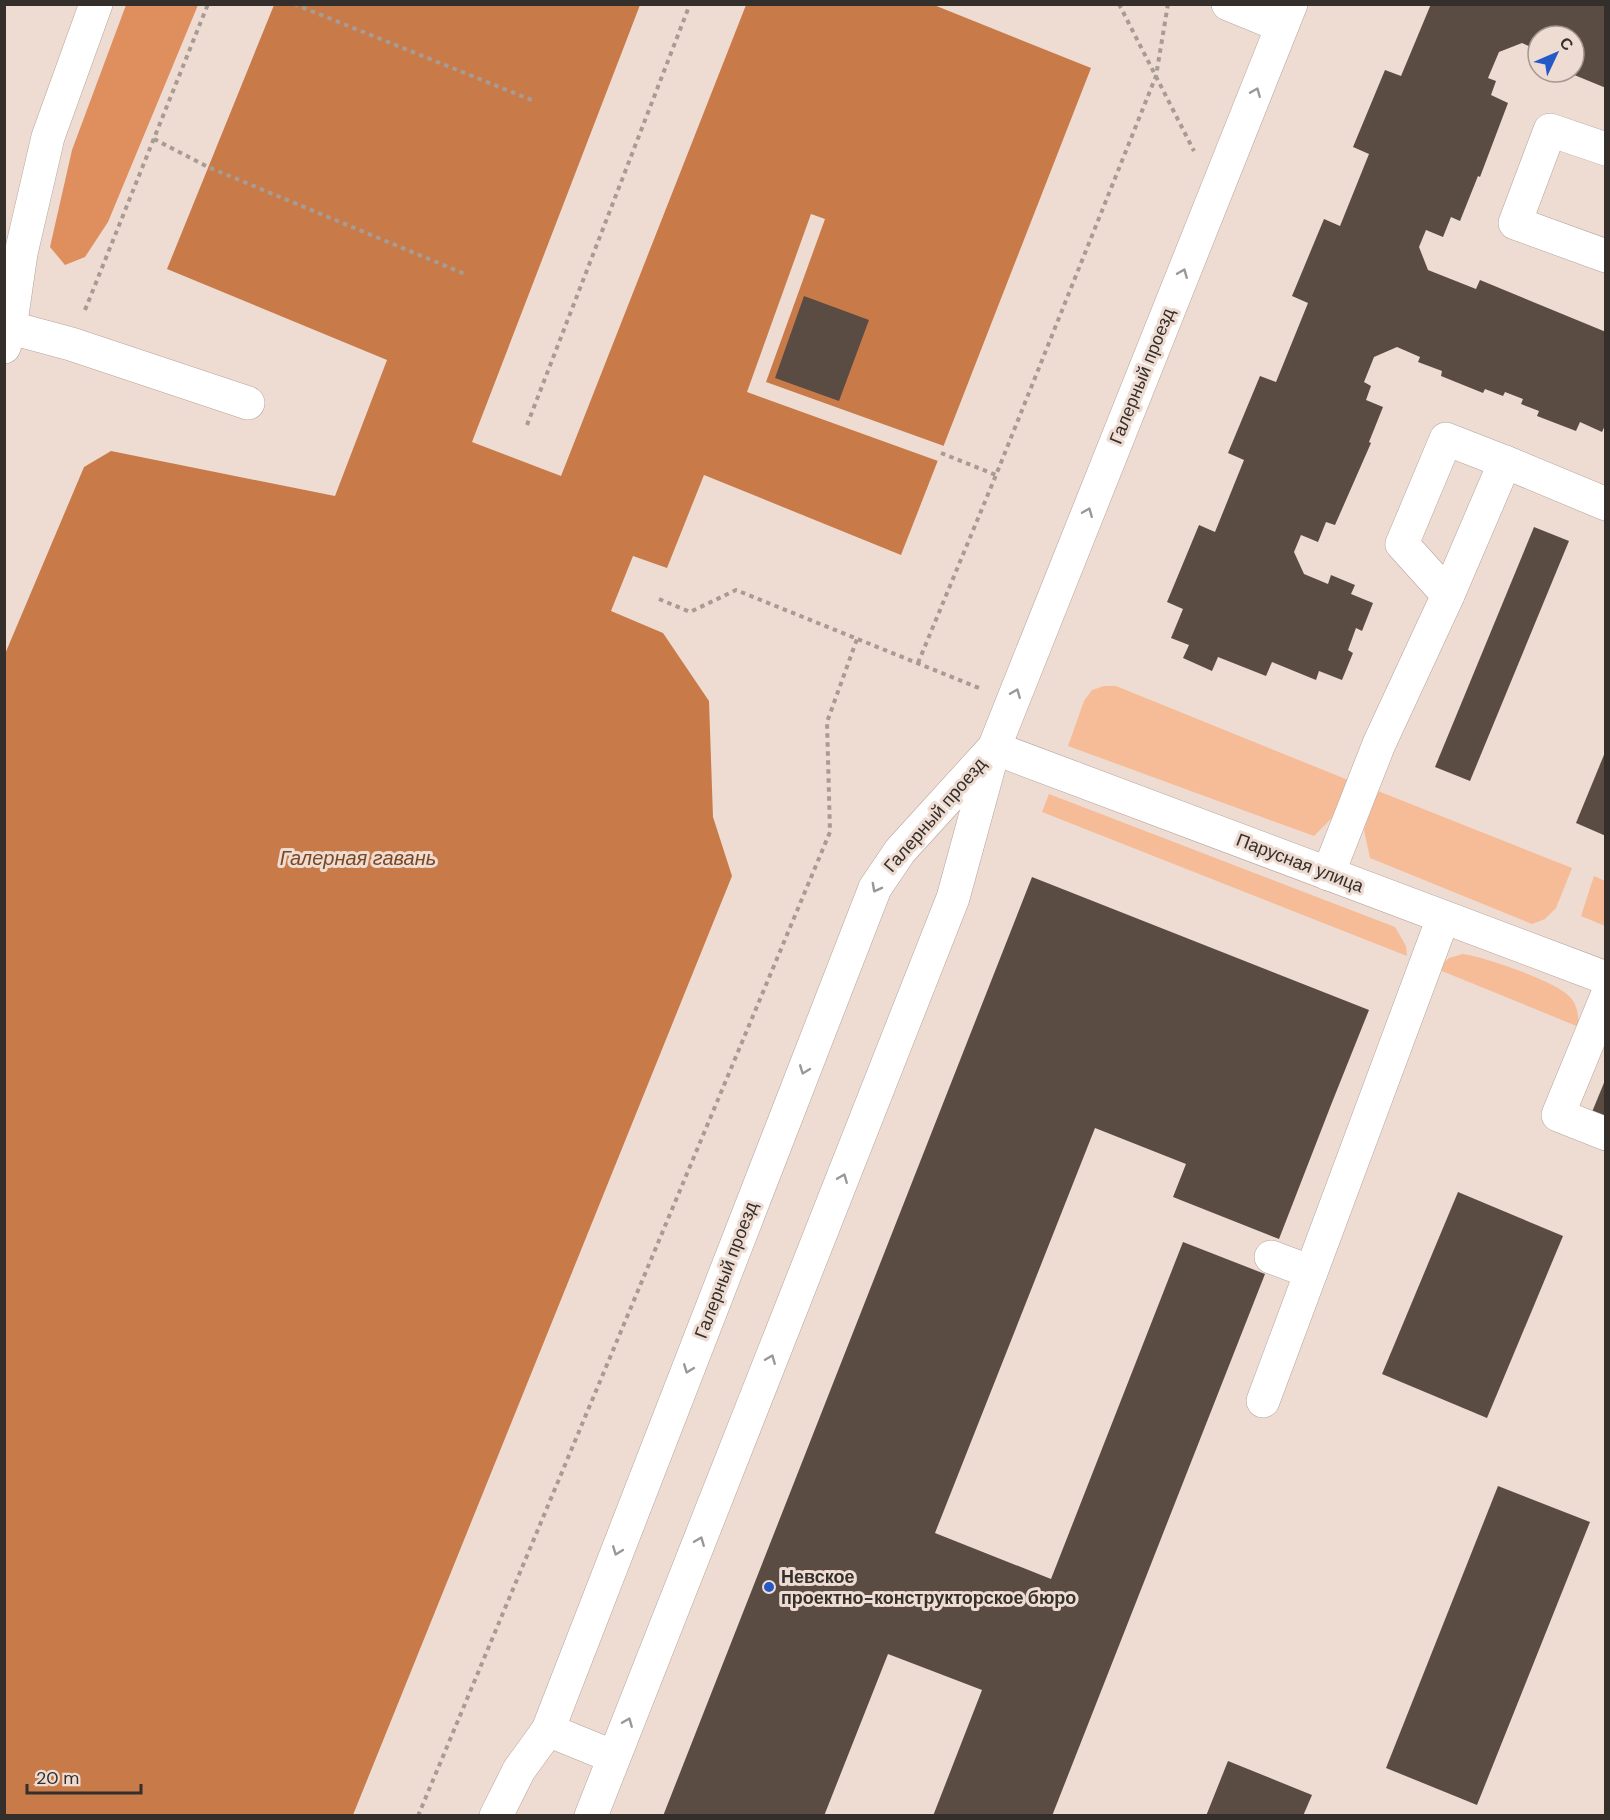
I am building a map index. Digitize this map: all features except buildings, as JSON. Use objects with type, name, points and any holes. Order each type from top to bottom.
[{"type":"street","points":[[96,4],[48,137],[21,253],[6,334],[71,344],[248,403]]},
{"type":"street","points":[[1228,4],[1287,15]]},
{"type":"street","name":"Галерный проезд","points":[[591,1815],[953,898],[994,748],[1287,15]]},
{"type":"street","points":[[1605,149],[1550,129],[1515,223],[1605,256]]},
{"type":"street","points":[[1448,596],[1402,544],[1446,440],[1605,504]]},
{"type":"street","points":[[1328,874],[1379,744],[1448,596],[1505,462]]},
{"type":"street","name":"Галерный проезд","points":[[496,1815],[519,1770],[548,1730],[875,888],[900,851],[994,748]]},
{"type":"street","name":"Парусная улица","points":[[994,748],[1605,978]]},
{"type":"street","points":[[1263,1401],[1443,918]]},
{"type":"street","points":[[1605,998],[1558,1115],[1605,1134]]},
{"type":"street","points":[[1271,1257],[1311,1272]]},
{"type":"street","points":[[548,1730],[614,1757]]},
{"type":"path","points":[[71,344],[208,4]]},
{"type":"path","points":[[294,4],[534,101]]},
{"type":"path","points":[[527,425],[690,4]]},
{"type":"path","points":[[1119,4],[1194,151]]},
{"type":"path","points":[[918,663],[1156,76],[1168,4]]},
{"type":"path","points":[[154,139],[208,167],[465,274]]},
{"type":"path","points":[[941,453],[996,475]]},
{"type":"path","points":[[659,599],[690,612],[736,590],[980,688]]},
{"type":"path","points":[[418,1815],[830,831],[827,722],[857,639]]},
{"type":"shaded area","points":[[126,5],[198,5],[108,222],[85,257],[65,265],[50,247],[72,150]]},
{"type":"shaded area","points":[[1104,686],[1116,686],[1348,780],[1332,818],[1314,836],[1068,746],[1084,701],[1092,690]]},
{"type":"shaded area","points":[[1378,791],[1572,868],[1556,908],[1545,919],[1532,924],[1370,858],[1364,830]]},
{"type":"shaded area","points":[[1049,794],[1395,927],[1406,946],[1407,956],[1042,812]]},
{"type":"shaded area","points":[[1594,876],[1605,881],[1605,926],[1581,916]]},
{"type":"shaded area","points":[[1463,954],[1519,970],[1561,990],[1574,1003],[1579,1027],[1437,969],[1449,958]]},
{"type":"water","name":"Галерная гавань","points":[[274,5],[640,5],[472,442],[561,476],[746,5],[934,5],[1091,68],[901,555],[704,475],[667,568],[633,556],[611,611],[663,633],[709,701],[713,817],[732,876],[353,1815],[5,1816],[5,654],[84,467],[111,451],[335,496],[387,360],[167,269]]},
{"type":"pier","points":[[811,214],[825,219],[766,382],[944,446],[938,461],[747,392]]},
{"type":"place","name":"Невское проектно-конструкторское бюро","points":[[769,1587]]}]
